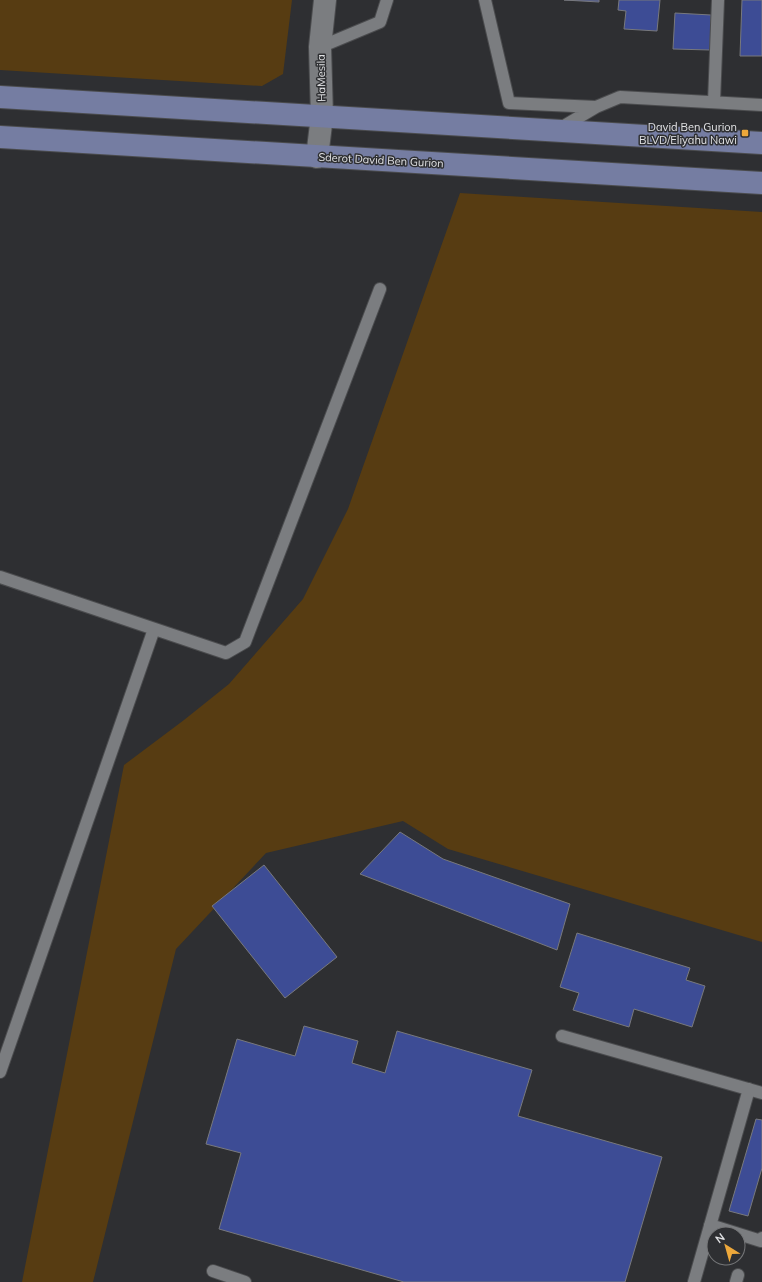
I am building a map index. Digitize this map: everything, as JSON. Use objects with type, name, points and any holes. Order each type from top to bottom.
[{"type":"main road","points":[[0,97],[762,143]]},
{"type":"main road","name":"Sderot David Ben Gurion","points":[[0,137],[762,183]]},
{"type":"street","name":"HaMesila","points":[[317,156],[322,116],[320,47],[324,0]]},
{"type":"lane","points":[[320,47],[380,22],[387,0]]},
{"type":"lane","points":[[485,0],[509,103],[596,107]]},
{"type":"lane","points":[[714,102],[718,0]]},
{"type":"lane","points":[[557,131],[596,107],[620,98],[762,105]]},
{"type":"lane","points":[[0,577],[226,653],[245,642],[380,289]]},
{"type":"lane","points":[[0,1072],[154,629]]},
{"type":"lane","points":[[562,1036],[762,1093]]},
{"type":"lane","points":[[694,1282],[749,1089]]},
{"type":"lane","points":[[710,1225],[761,1241],[762,1238]]},
{"type":"lane","points":[[213,1271],[245,1282]]},
{"type":"shaded area","points":[[0,0],[292,0],[283,74],[262,86],[0,70]]},
{"type":"shaded area","points":[[460,193],[762,212],[762,942],[448,849],[403,821],[266,853],[176,949],[93,1282],[22,1282],[124,765],[229,684],[303,599],[348,509]]},
{"type":"building","points":[[564,0],[599,0],[599,2]]},
{"type":"building","points":[[619,0],[660,0],[657,31],[624,29],[626,11],[618,10]]},
{"type":"building","points":[[742,0],[762,0],[762,56],[740,56]]},
{"type":"building","points":[[675,13],[711,15],[710,50],[673,49]]},
{"type":"building","points":[[400,832],[443,859],[570,904],[557,950],[360,874]]},
{"type":"building","points":[[264,865],[337,957],[285,998],[212,906]]},
{"type":"building","points":[[577,933],[690,968],[686,980],[705,986],[692,1027],[634,1009],[629,1027],[573,1010],[579,993],[560,987]]},
{"type":"building","points":[[304,1026],[358,1041],[352,1063],[385,1073],[397,1031],[532,1070],[518,1116],[662,1157],[625,1282],[404,1282],[219,1229],[241,1153],[206,1144],[237,1039],[295,1056]]},
{"type":"building","points":[[756,1119],[762,1120],[762,1168],[748,1216],[729,1211]]},
{"type":"place","name":"David Ben Gurion BLVD/Eliyahu Nawi","points":[[745,133]]}]
